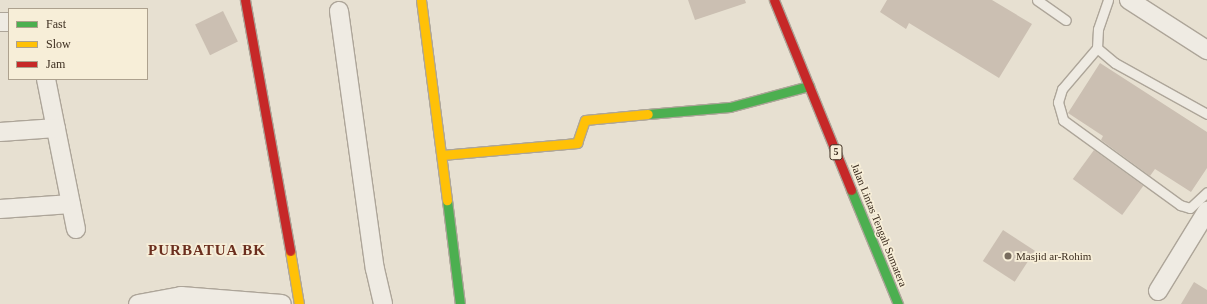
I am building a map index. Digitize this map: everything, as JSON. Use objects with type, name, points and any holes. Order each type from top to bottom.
[{"type":"main road","points":[[245,0],[299,304]]},
{"type":"main road","points":[[421,0],[460,304]]},
{"type":"main road","name":"Jalan Lintas Tengah Sumatera","points":[[774,0],[898,304]]},
{"type":"main road","points":[[442,155],[577,143],[580,140],[582,123],[585,120],[730,107],[809,86]]},
{"type":"street","points":[[1129,0],[1207,50]]},
{"type":"street","points":[[339,11],[374,269],[383,304]]},
{"type":"street","points":[[46,80],[76,228]]},
{"type":"street","points":[[0,132],[56,128]]},
{"type":"street","points":[[0,209],[71,204]]},
{"type":"street","points":[[1158,291],[1207,212]]},
{"type":"street","points":[[138,304],[181,296],[282,304]]},
{"type":"lane","points":[[1037,0],[1066,20]]},
{"type":"lane","points":[[1108,0],[1098,29],[1097,48],[1062,89],[1058,102],[1064,120],[1180,205],[1190,208],[1207,192]]},
{"type":"lane","points":[[1097,48],[1116,63],[1207,114]]},
{"type":"building","points":[[688,0],[745,0],[746,3],[695,20]]},
{"type":"building","points":[[887,0],[992,0],[1032,24],[999,78],[909,23],[906,29],[880,12]]},
{"type":"building","points":[[223,11],[238,42],[210,55],[195,25]]},
{"type":"building","points":[[1100,63],[1207,132],[1207,168],[1191,192],[1155,169],[1150,176],[1101,140],[1103,136],[1068,113]]},
{"type":"building","points":[[1094,150],[1143,186],[1122,215],[1073,179]]},
{"type":"building","name":"Masjid ar-Rohim","points":[[1003,230],[1035,251],[1015,282],[983,261]]},
{"type":"building","points":[[1194,282],[1207,290],[1207,304],[1181,304]]},
{"type":"traffic: fast","points":[[648,114],[730,107],[809,86]]},
{"type":"traffic: fast","points":[[851,190],[898,304]]},
{"type":"traffic: fast","points":[[447,200],[460,304]]},
{"type":"traffic: slow","points":[[421,0],[447,200]]},
{"type":"traffic: slow","points":[[442,155],[577,143],[585,120],[648,114]]},
{"type":"traffic: slow","points":[[290,251],[299,304]]},
{"type":"traffic: jam","points":[[245,0],[290,251]]},
{"type":"traffic: jam","points":[[774,0],[851,190]]},
{"type":"place","name":"Masjid ar-Rohim","points":[[1008,256]]},
{"type":"district","name":"PURBATUA BK","points":[[207,251]]}]
